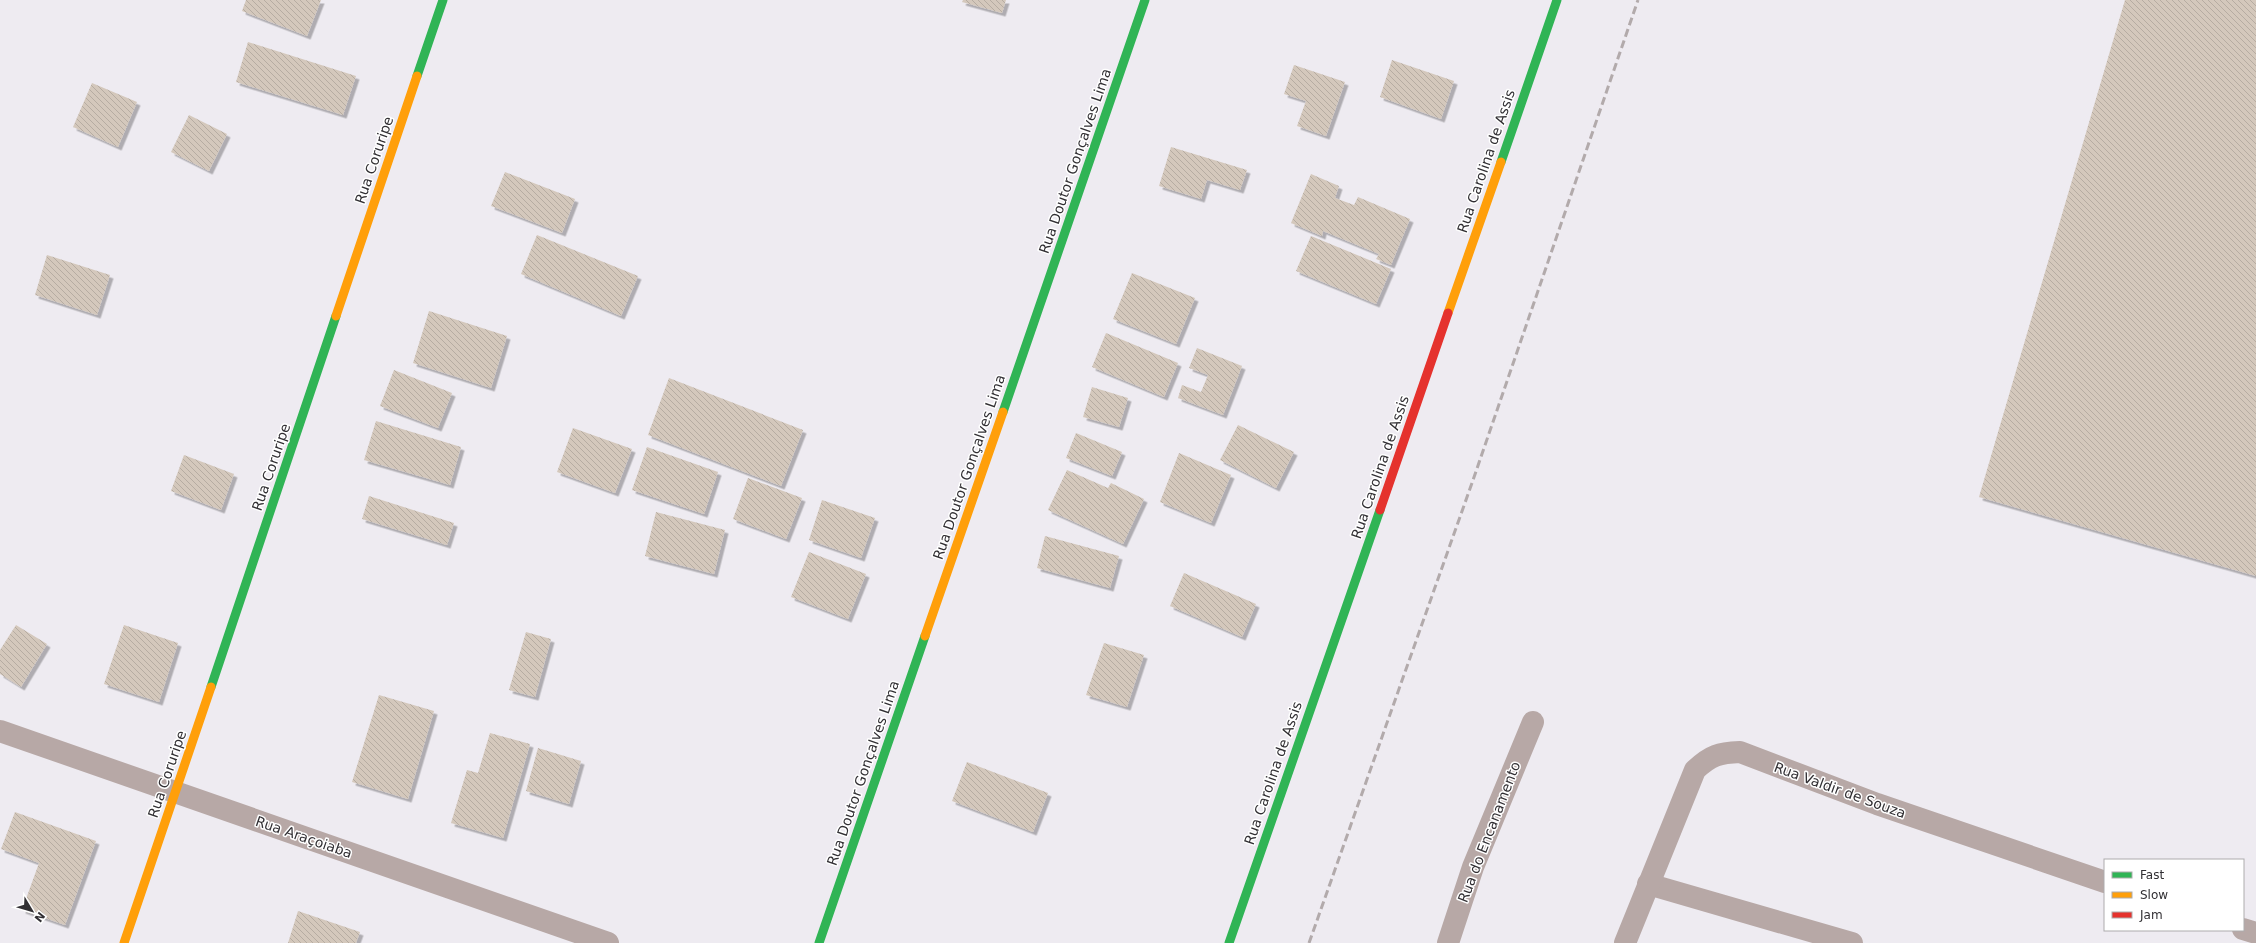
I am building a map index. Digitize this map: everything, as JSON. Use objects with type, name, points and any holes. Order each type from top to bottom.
[{"type":"street","name":"Rua Coruripe","points":[[124,943],[443,0]]},
{"type":"street","name":"Rua Doutor Gonçalves Lima","points":[[819,943],[1145,0]]},
{"type":"street","name":"Rua Carolina de Assis","points":[[1229,943],[1557,0]]},
{"type":"street","name":"Rua do Encanamento","points":[[1448,943],[1473,867],[1533,722]]},
{"type":"street","name":"Rua Araçoiaba","points":[[0,731],[608,943]]},
{"type":"street","name":"Rua Valdir de Souza","points":[[1625,943],[1696,770],[1706,760],[1721,753],[1740,752],[1877,804],[2104,882]]},
{"type":"street","points":[[1648,884],[1852,943]]},
{"type":"street","points":[[2244,929],[2256,933]]},
{"type":"building","points":[[246,0],[321,0],[307,36],[242,11]]},
{"type":"building","points":[[963,0],[1006,0],[1002,13],[962,2]]},
{"type":"building","points":[[2125,0],[2256,0],[2256,576],[1979,497]]},
{"type":"building","points":[[248,42],[356,76],[343,115],[236,82]]},
{"type":"building","points":[[1392,60],[1454,81],[1441,119],[1380,97]]},
{"type":"building","points":[[1294,65],[1345,82],[1326,136],[1297,126],[1306,101],[1284,94]]},
{"type":"building","points":[[92,83],[137,102],[118,147],[73,127]]},
{"type":"building","points":[[189,115],[227,134],[209,171],[171,152]]},
{"type":"building","points":[[1171,147],[1247,170],[1240,190],[1207,180],[1201,199],[1159,186]]},
{"type":"building","points":[[505,172],[575,199],[562,233],[491,206]]},
{"type":"building","points":[[1311,174],[1339,186],[1335,198],[1354,205],[1358,197],[1410,219],[1391,265],[1376,259],[1379,254],[1323,231],[1322,236],[1291,223]]},
{"type":"building","points":[[537,235],[638,276],[621,316],[521,274]]},
{"type":"building","points":[[1311,236],[1391,269],[1376,304],[1296,271]]},
{"type":"building","points":[[47,255],[110,275],[97,315],[35,295]]},
{"type":"building","points":[[1132,273],[1195,298],[1176,344],[1113,319]]},
{"type":"building","points":[[429,311],[507,336],[491,388],[413,363]]},
{"type":"building","points":[[1106,333],[1178,363],[1164,397],[1092,367]]},
{"type":"building","points":[[1197,348],[1242,366],[1223,415],[1178,398],[1182,385],[1201,392],[1208,375],[1189,368]]},
{"type":"building","points":[[394,370],[452,393],[438,428],[380,406]]},
{"type":"building","points":[[669,378],[803,430],[781,486],[648,435]]},
{"type":"building","points":[[1092,387],[1128,398],[1119,427],[1083,417]]},
{"type":"building","points":[[376,421],[461,447],[450,485],[364,460]]},
{"type":"building","points":[[1238,425],[1294,452],[1276,488],[1220,460]]},
{"type":"building","points":[[573,428],[632,449],[615,493],[557,472]]},
{"type":"building","points":[[1076,433],[1122,452],[1112,476],[1066,458]]},
{"type":"building","points":[[647,447],[718,472],[704,514],[632,490]]},
{"type":"building","points":[[1179,453],[1231,475],[1211,523],[1160,502]]},
{"type":"building","points":[[184,455],[234,474],[221,510],[171,491]]},
{"type":"building","points":[[1067,470],[1108,488],[1111,483],[1144,499],[1123,544],[1048,510]]},
{"type":"building","points":[[748,478],[802,498],[786,539],[733,519]]},
{"type":"building","points":[[369,496],[454,523],[447,545],[362,519]]},
{"type":"building","points":[[822,500],[875,518],[861,558],[809,540]]},
{"type":"building","points":[[656,512],[725,530],[714,574],[645,556]]},
{"type":"building","points":[[1045,536],[1119,556],[1110,588],[1037,568]]},
{"type":"building","points":[[809,552],[866,574],[848,619],[791,597]]},
{"type":"building","points":[[1184,573],[1256,604],[1242,637],[1170,606]]},
{"type":"building","points":[[16,625],[47,644],[21,687],[0,674],[0,650]]},
{"type":"building","points":[[124,625],[178,643],[159,702],[104,684]]},
{"type":"building","points":[[526,632],[551,639],[535,697],[509,690]]},
{"type":"building","points":[[1104,643],[1144,655],[1127,707],[1086,695]]},
{"type":"building","points":[[379,695],[434,711],[408,799],[352,782]]},
{"type":"building","points":[[490,733],[530,744],[503,838],[451,823],[467,770],[478,773]]},
{"type":"building","points":[[538,748],[581,761],[569,804],[526,791]]},
{"type":"building","points":[[967,762],[1048,793],[1033,832],[952,801]]},
{"type":"building","points":[[15,812],[96,841],[65,925],[22,910],[39,863],[1,849]]},
{"type":"building","points":[[298,911],[360,932],[356,943],[288,943]]},
{"type":"railway","points":[[1309,943],[1472,483],[1638,0]]},
{"type":"traffic: fast","points":[[417,76],[443,0]]},
{"type":"traffic: fast","points":[[1003,412],[1145,0]]},
{"type":"traffic: fast","points":[[1501,162],[1557,0]]},
{"type":"traffic: fast","points":[[211,687],[336,316]]},
{"type":"traffic: fast","points":[[1229,943],[1380,510]]},
{"type":"traffic: fast","points":[[819,943],[925,636]]},
{"type":"traffic: slow","points":[[336,316],[417,76]]},
{"type":"traffic: slow","points":[[1448,313],[1501,162]]},
{"type":"traffic: slow","points":[[925,636],[1003,412]]},
{"type":"traffic: slow","points":[[124,943],[211,687]]},
{"type":"traffic: jam","points":[[1380,510],[1448,313]]}]
